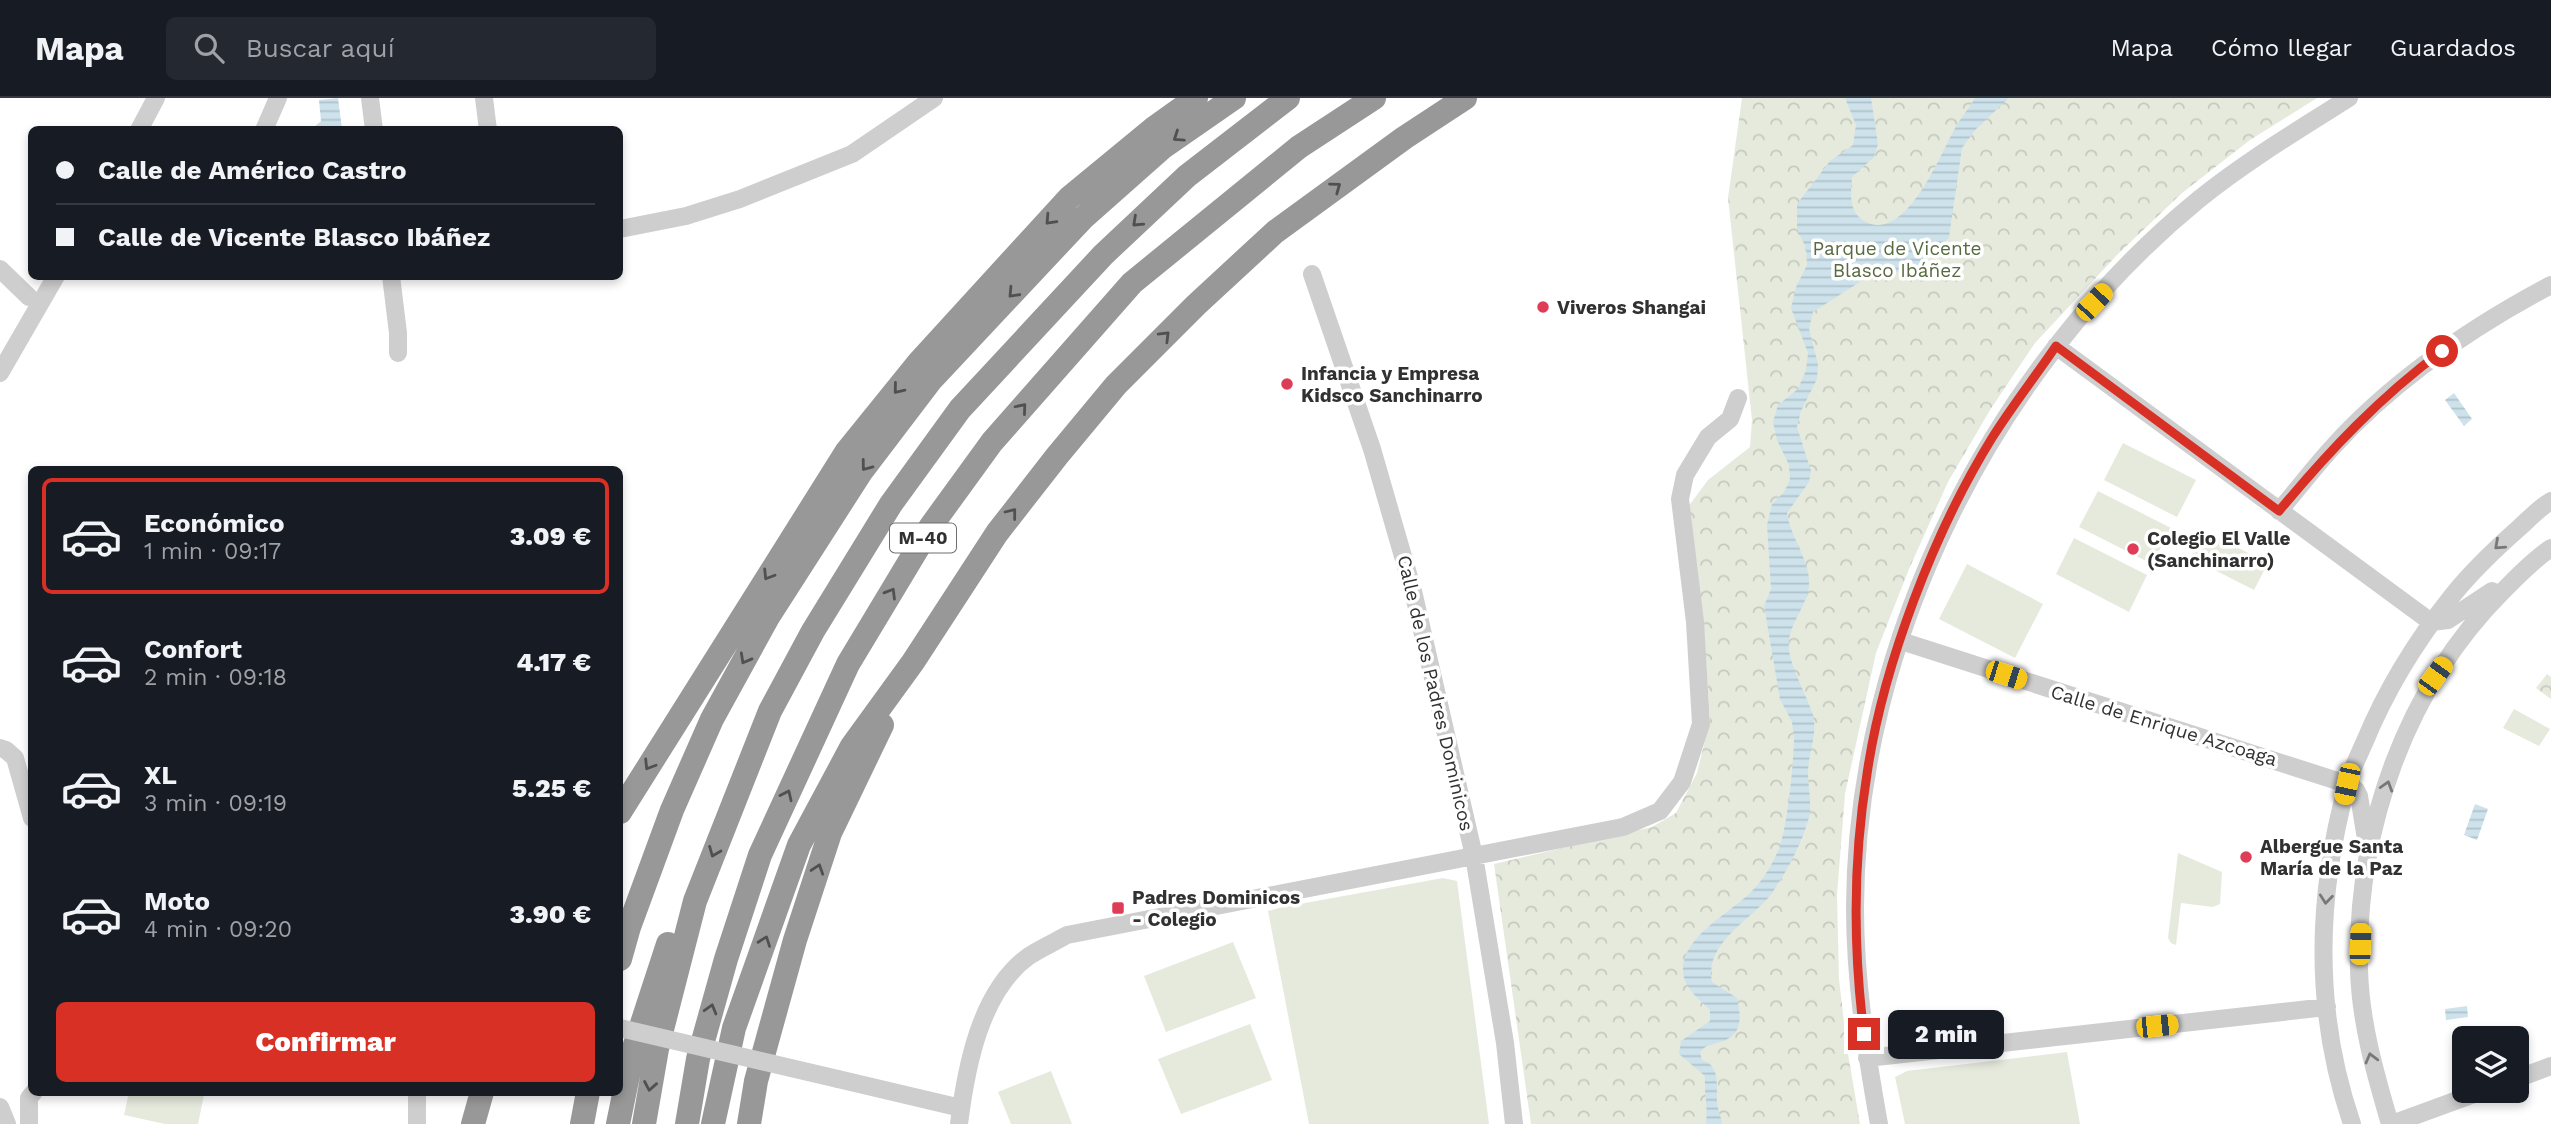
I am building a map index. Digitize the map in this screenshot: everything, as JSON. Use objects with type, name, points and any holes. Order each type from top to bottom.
[{"type":"highway","points":[[623,807],[855,441],[919,362],[1069,198],[1154,128],[1196,98]]},
{"type":"highway","points":[[623,950],[672,810],[712,719],[768,617],[861,472],[931,380],[1083,218],[1161,148],[1234,98]]},
{"type":"highway","name":"M-40","points":[[644,1124],[657,1049],[695,901],[770,711],[813,631],[891,504],[960,409],[1103,255],[1187,176],[1288,98]]},
{"type":"highway","name":"M-40","points":[[687,1124],[698,1059],[726,959],[760,855],[848,664],[931,526],[992,442],[1132,283],[1298,147],[1374,98]]},
{"type":"highway","points":[[713,1124],[734,1027],[799,845],[852,747],[913,662],[997,533],[1116,384],[1196,305],[1275,232],[1404,138],[1465,98]]},
{"type":"highway","points":[[749,1124],[756,1081],[795,940],[830,833],[913,662]]},
{"type":"highway","points":[[618,1124],[633,1051],[677,916],[695,901]]},
{"type":"highway","points":[[473,1124],[481,1096]]},
{"type":"highway","points":[[582,1124],[586,1096]]},
{"type":"street","points":[[141,126],[156,98]]},
{"type":"street","points":[[266,126],[278,98]]},
{"type":"street","points":[[370,98],[373,126]]},
{"type":"street","points":[[484,98],[488,126]]},
{"type":"street","points":[[623,228],[686,216],[740,199],[852,154],[934,98]]},
{"type":"street","points":[[1879,1124],[1858,985],[1855,905],[1860,837],[1867,774],[1882,702],[1931,556],[1992,438],[2078,318],[2199,200],[2273,146],[2350,98]]},
{"type":"street","points":[[0,269],[29,297]]},
{"type":"street","name":"Calle de los Padres Dominicos","points":[[1312,274],[1372,449],[1406,565],[1474,856],[1505,1043],[1514,1124]]},
{"type":"street","points":[[0,373],[54,280]]},
{"type":"street","points":[[391,280],[398,353]]},
{"type":"street","points":[[2279,511],[2333,447],[2412,373],[2481,324],[2551,285]]},
{"type":"street","points":[[2056,346],[2431,622],[2448,620],[2551,548]]},
{"type":"street","points":[[623,1029],[838,1079],[960,1116],[979,1027],[1005,980],[1027,957],[1067,934],[1623,827],[1660,811],[1682,782],[1701,724],[1695,622],[1680,499],[1685,475],[1708,437],[1730,419],[1738,398]]},
{"type":"street","points":[[2353,1124],[2338,1081],[2327,1007],[2322,940],[2329,872],[2347,784],[2380,706],[2409,653],[2431,622],[2475,567],[2551,501]]},
{"type":"street","points":[[2452,1102],[2391,1124],[2368,1048],[2359,969],[2361,892],[2368,849],[2400,744],[2435,676],[2480,614],[2535,559]]},
{"type":"street","name":"Calle de Enrique Azcoaga","points":[[1901,642],[2347,784]]},
{"type":"street","points":[[0,748],[15,758],[28,804]]},
{"type":"street","points":[[2347,784],[2356,790],[2359,796],[2368,849]]},
{"type":"street","points":[[1867,1058],[2327,1007]]},
{"type":"street","points":[[2529,1074],[2551,1066]]},
{"type":"street","points":[[29,1124],[31,1096]]},
{"type":"street","points":[[417,1096],[417,1124]]},
{"type":"street","points":[[0,1107],[7,1124]]},
{"type":"green space","name":"Parque de Vicente Blasco Ibáñez","points":[[1742,98],[2317,98],[2250,140],[2182,193],[2117,255],[2035,343],[1990,410],[1948,482],[1909,569],[1876,653],[1845,794],[1837,895],[1839,979],[1860,1124],[1531,1124],[1494,864],[1652,827],[1676,813],[1697,773],[1710,720],[1705,647],[1688,507],[1708,480],[1750,447],[1752,420],[1728,198]]},
{"type":"green space","points":[[2123,443],[2196,480],[2177,517],[2104,480]]},
{"type":"green space","points":[[2098,491],[2171,528],[2152,564],[2079,527]]},
{"type":"green space","points":[[2205,531],[2268,563],[2254,590],[2191,558]]},
{"type":"green space","points":[[2074,538],[2147,575],[2129,612],[2056,574]]},
{"type":"green space","points":[[1967,564],[2043,604],[2015,658],[1939,619]]},
{"type":"green space","points":[[2547,674],[2551,677],[2551,699],[2536,688]]},
{"type":"green space","points":[[2514,709],[2550,729],[2539,746],[2503,728]]},
{"type":"green space","points":[[2178,853],[2222,872],[2220,904],[2213,907],[2181,903],[2176,945],[2168,938]]},
{"type":"green space","points":[[1443,878],[1457,881],[1489,1124],[1309,1124],[1268,911]]},
{"type":"green space","points":[[1233,942],[1256,998],[1166,1032],[1144,976]]},
{"type":"green space","points":[[1250,1024],[1272,1080],[1181,1114],[1158,1059]]},
{"type":"green space","points":[[2067,1052],[2080,1124],[1905,1124],[1895,1077],[1907,1071]]},
{"type":"green space","points":[[1051,1071],[1072,1124],[1011,1124],[998,1092]]},
{"type":"green space","points":[[128,1096],[204,1096],[198,1124],[165,1124],[124,1115]]},
{"type":"water","points":[[338,98],[342,126],[315,126],[321,121],[319,100]]},
{"type":"water","points":[[1845,98],[1871,98],[1878,144],[1874,157],[1852,177],[1851,196],[1859,217],[1879,225],[1893,221],[1918,196],[1954,129],[1975,98],[2009,98],[1976,129],[1962,148],[1949,237],[1937,253],[1913,268],[1863,280],[1813,312],[1809,329],[1818,364],[1817,379],[1801,411],[1797,427],[1811,471],[1809,482],[1787,513],[1809,576],[1808,592],[1791,632],[1789,650],[1814,722],[1808,773],[1809,815],[1788,868],[1772,893],[1722,943],[1715,955],[1711,968],[1712,982],[1737,998],[1739,1021],[1732,1036],[1700,1052],[1702,1060],[1715,1072],[1717,1103],[1722,1124],[1706,1124],[1705,1076],[1679,1054],[1681,1041],[1710,1021],[1710,1010],[1686,982],[1684,959],[1697,938],[1748,895],[1761,880],[1778,851],[1784,828],[1794,738],[1792,722],[1780,699],[1764,606],[1771,589],[1767,525],[1772,504],[1784,492],[1790,480],[1789,465],[1777,440],[1773,422],[1778,405],[1798,389],[1806,370],[1808,353],[1791,308],[1796,287],[1807,265],[1806,248],[1797,229],[1797,204],[1830,161],[1853,145],[1856,125]]},
{"type":"water","points":[[2454,393],[2472,419],[2464,426],[2445,400]]},
{"type":"water","points":[[2475,804],[2488,809],[2477,840],[2464,835]]},
{"type":"water","points":[[2467,1006],[2468,1017],[2446,1020],[2445,1009]]},
{"type":"place","name":"Viveros Shangai","points":[[1543,307]]},
{"type":"place","name":"Infancia y Empresa Kidsco Sanchinarro","points":[[1287,384]]},
{"type":"place","name":"Colegio El Valle (Sanchinarro)","points":[[2133,549]]},
{"type":"place","name":"Albergue Santa María de la Paz","points":[[2246,857]]},
{"type":"place","name":"Padres Dominicos - Colegio","points":[[1118,908]]},
{"type":"route","points":[[1864,1034],[1858,985],[1855,905],[1867,774],[1882,702],[1931,556],[1992,438],[2056,346],[2279,511],[2333,447],[2376,404],[2442,351]]}]
